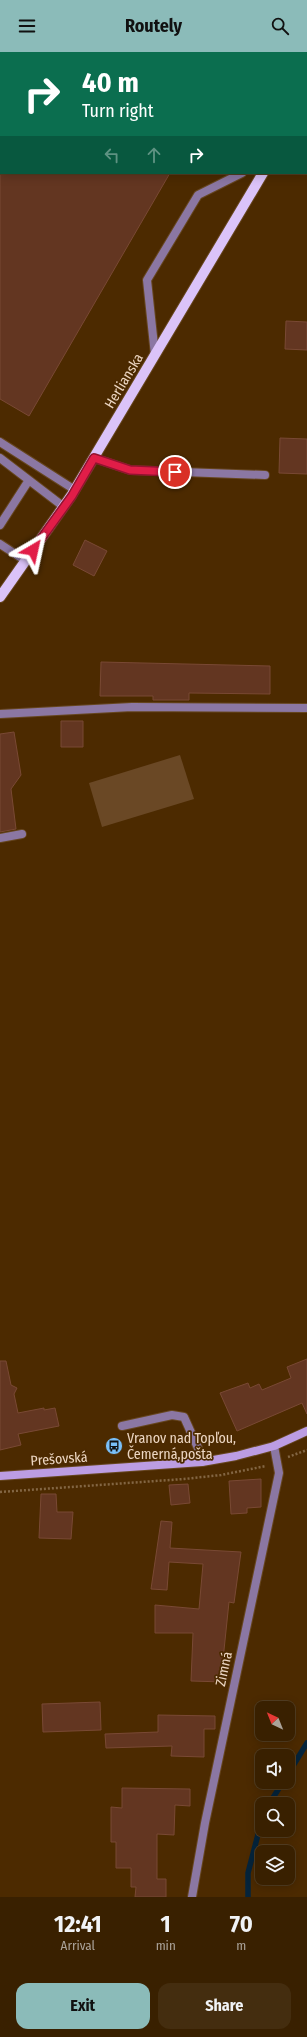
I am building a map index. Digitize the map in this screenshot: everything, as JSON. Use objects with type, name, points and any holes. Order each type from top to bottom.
[{"type":"main road","name":"Herlianska","points":[[0,597],[75,490],[262,174]]},
{"type":"main road","name":"Prešovská","points":[[0,1476],[202,1462],[236,1456],[274,1446],[307,1431]]},
{"type":"street","points":[[155,355],[147,280],[198,194],[240,174]]},
{"type":"street","points":[[0,442],[75,490]]},
{"type":"street","points":[[0,458],[64,507]]},
{"type":"street","points":[[94,458],[130,470],[266,476]]},
{"type":"street","points":[[0,525],[29,480]]},
{"type":"street","points":[[0,544],[26,561]]},
{"type":"street","points":[[0,714],[132,707],[307,708]]},
{"type":"street","points":[[0,838],[22,834]]},
{"type":"street","points":[[122,1426],[172,1415],[184,1417],[198,1448],[202,1462]]},
{"type":"street","name":"Zimná","points":[[192,1897],[205,1823],[279,1473],[274,1446]]},
{"type":"path","points":[[288,1458],[307,1450]]},
{"type":"path","points":[[0,1492],[184,1479],[239,1472],[269,1465]]},
{"type":"shaded area","points":[[180,755],[194,799],[102,827],[89,783]]},
{"type":"building","points":[[0,174],[169,174],[29,416],[0,399]]},
{"type":"building","points":[[286,321],[307,322],[307,350],[285,349]]},
{"type":"building","points":[[280,438],[307,439],[307,474],[279,473]]},
{"type":"building","points":[[85,540],[107,551],[94,576],[73,565]]},
{"type":"building","points":[[101,662],[270,666],[270,694],[189,693],[189,700],[153,700],[153,696],[100,696]]},
{"type":"building","points":[[61,721],[83,721],[83,747],[61,747]]},
{"type":"building","points":[[14,732],[21,775],[11,789],[16,829],[0,832],[0,734]]},
{"type":"building","points":[[307,1359],[307,1414],[302,1403],[237,1431],[220,1393],[248,1383],[250,1388],[259,1384],[262,1390],[291,1378],[287,1367]]},
{"type":"building","points":[[0,1361],[6,1361],[11,1385],[17,1388],[14,1394],[18,1413],[44,1408],[44,1410],[55,1408],[59,1426],[18,1434],[21,1445],[0,1450]]},
{"type":"building","points":[[261,1479],[261,1507],[247,1508],[247,1513],[231,1514],[229,1481]]},
{"type":"building","points":[[188,1484],[190,1503],[171,1505],[169,1485]]},
{"type":"building","points":[[41,1494],[56,1494],[57,1512],[73,1512],[71,1539],[39,1538]]},
{"type":"building","points":[[161,1521],[172,1522],[170,1548],[241,1552],[234,1603],[229,1602],[224,1650],[224,1682],[191,1681],[193,1633],[155,1633],[155,1605],[199,1609],[203,1564],[169,1562],[167,1590],[151,1589]]},
{"type":"building","points":[[100,1702],[101,1730],[43,1732],[42,1704]]},
{"type":"building","points":[[158,1715],[215,1716],[215,1729],[204,1729],[204,1757],[171,1756],[172,1746],[106,1748],[105,1734],[158,1732]]},
{"type":"building","points":[[122,1788],[190,1789],[190,1806],[175,1805],[174,1835],[157,1834],[157,1879],[166,1879],[166,1897],[135,1897],[136,1887],[131,1887],[131,1868],[116,1868],[116,1842],[111,1842],[111,1807],[122,1808]]},
{"type":"waterway","points":[[295,1763],[307,1743]]},
{"type":"waterway","points":[[273,1797],[279,1789]]},
{"type":"waterway","points":[[248,1897],[248,1873],[257,1837]]},
{"type":"place","name":"Vranov nad Topľou, Čemerná,pošta","points":[[114,1446]]},
{"type":"route","points":[[33,550],[72,496],[94,458],[130,470],[175,472]]}]
